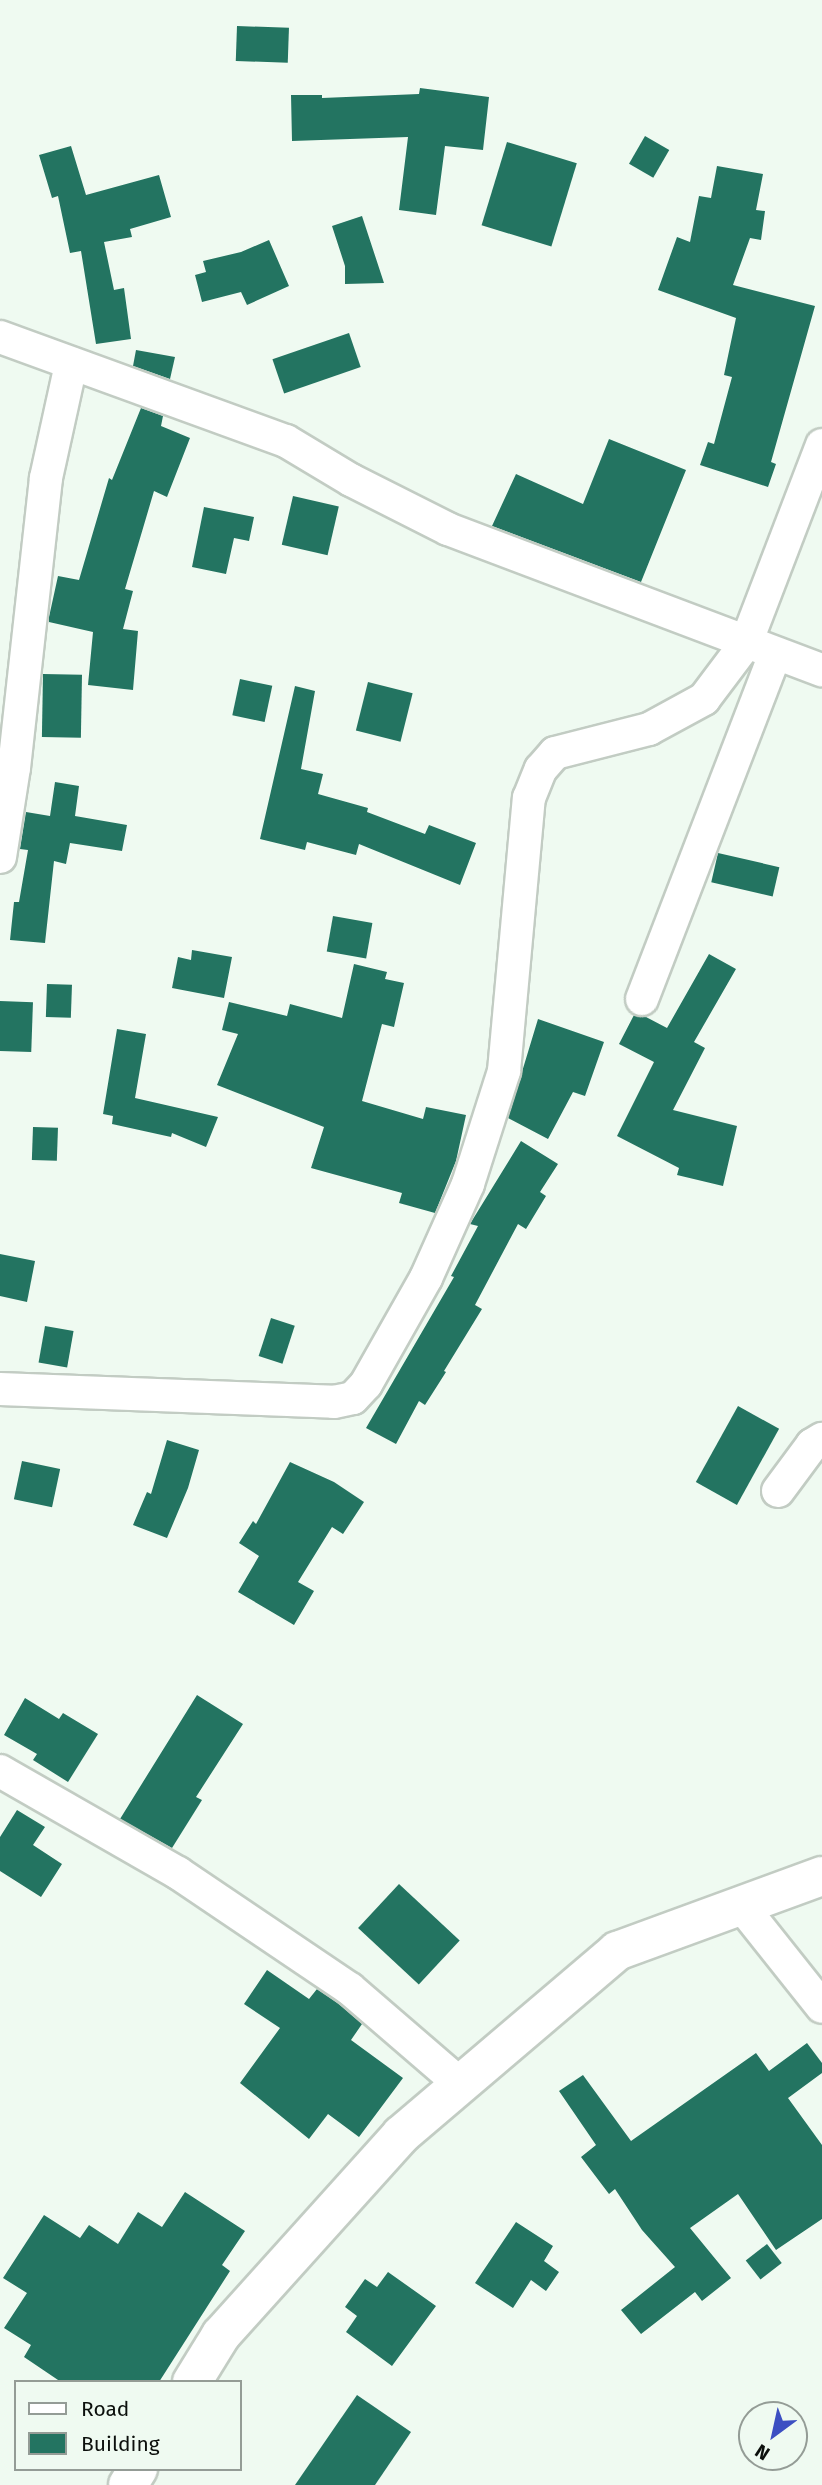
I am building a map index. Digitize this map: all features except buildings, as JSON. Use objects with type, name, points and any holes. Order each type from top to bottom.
[{"type":"main road","points":[[193,2380],[221,2335],[401,2135],[617,1951],[822,1876]]},
{"type":"street","points":[[0,337],[286,441],[351,480],[448,529],[822,670]]},
{"type":"street","points":[[0,857],[14,768],[46,478],[71,364]]},
{"type":"street","points":[[0,1389],[334,1402],[353,1398],[366,1384],[426,1278],[468,1184],[504,1071],[529,798],[541,769],[555,753],[649,729],[704,699],[746,643],[822,445]]},
{"type":"street","points":[[642,999],[775,654]]},
{"type":"street","points":[[778,1491],[812,1445],[822,1439]]},
{"type":"street","points":[[0,1771],[178,1873],[349,1989],[460,2084]]},
{"type":"street","points":[[741,1905],[822,2007]]}]
